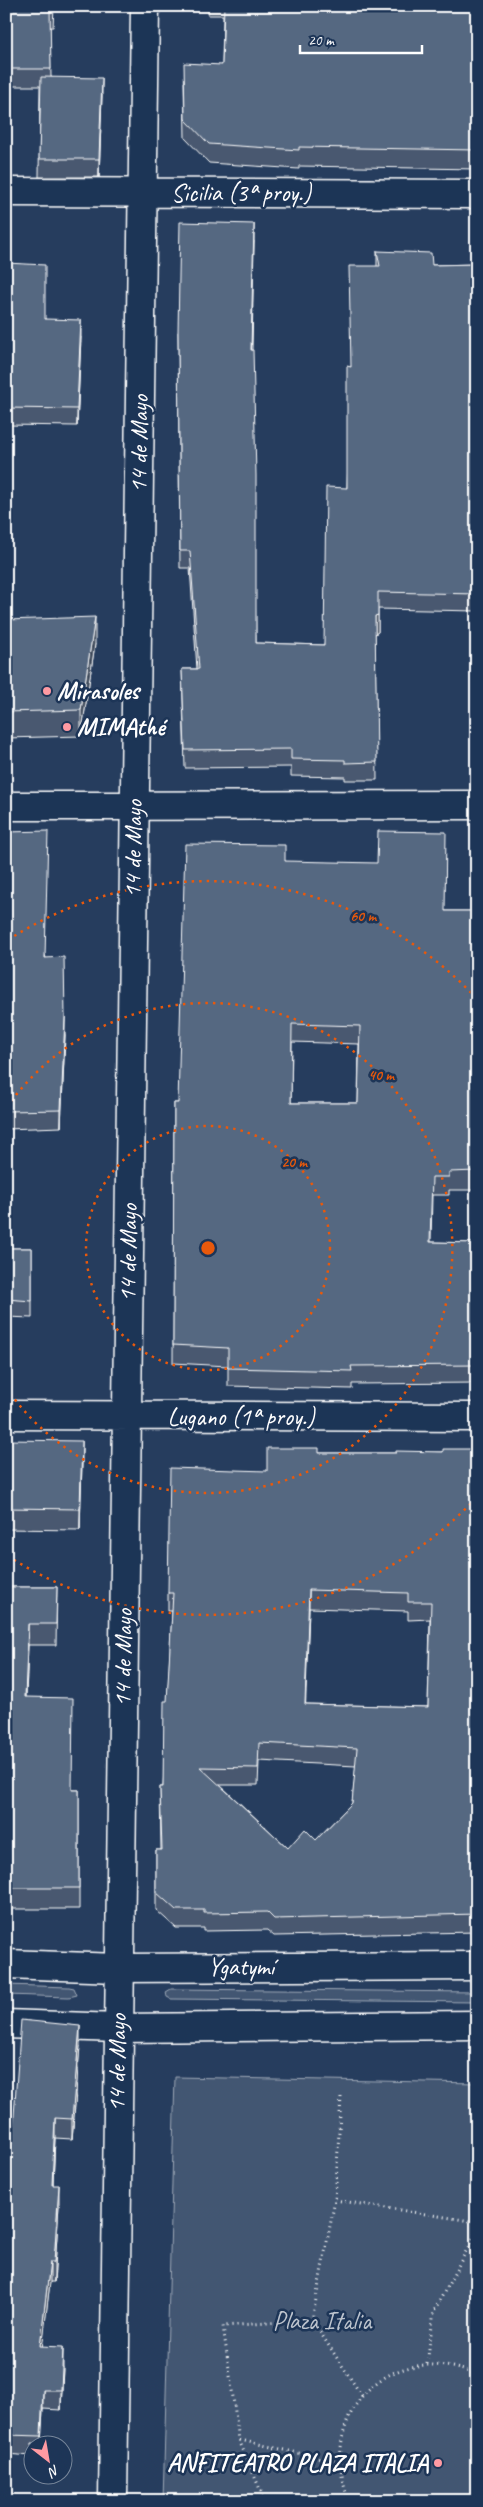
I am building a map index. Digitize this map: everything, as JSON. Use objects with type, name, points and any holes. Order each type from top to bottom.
[{"type":"street","name":"14 de Mayo","points":[[112,2501],[145,6]]},
{"type":"street","name":"Sicilia (3ª proy.)","points":[[6,192],[477,194]]},
{"type":"street","points":[[6,806],[477,806]]},
{"type":"street","name":"Lugano (1ª proy.)","points":[[6,1415],[477,1418]]},
{"type":"street","name":"Ygatymí","points":[[6,1964],[118,1968],[477,1966]]},
{"type":"street","points":[[6,2024],[118,2028],[477,2025]]},
{"type":"path","points":[[341,2097],[335,2200],[312,2320],[362,2396]]},
{"type":"path","points":[[335,2200],[477,2222]]},
{"type":"path","points":[[427,2364],[434,2311],[477,2231]]},
{"type":"path","points":[[265,2501],[239,2440],[223,2326],[312,2320]]},
{"type":"path","points":[[349,2501],[342,2483],[339,2462],[340,2438],[349,2416],[362,2396],[380,2380],[403,2369],[427,2364],[457,2366],[477,2375]]},
{"type":"path","points":[[239,2440],[339,2462]]},
{"type":"green space","points":[[6,1985],[69,1987],[74,1988],[77,1995],[69,1997],[6,1995]]},
{"type":"green space","points":[[171,1989],[477,1992],[477,2002],[171,1999],[167,1997],[166,1992]]},
{"type":"green space","name":"Plaza Italia","points":[[175,2077],[477,2083],[477,2501],[163,2501]]},
{"type":"building","points":[[6,6],[53,6],[53,9],[50,9],[51,69],[6,69]]},
{"type":"building","points":[[224,6],[477,6],[477,150],[299,147],[299,150],[209,144],[185,119],[184,63],[222,65]]},
{"type":"building","points":[[41,77],[102,78],[99,159],[39,159]]},
{"type":"building","points":[[180,222],[254,224],[251,350],[253,350],[256,475],[256,643],[324,645],[326,487],[347,488],[347,366],[351,367],[349,266],[380,266],[377,251],[431,253],[432,265],[477,264],[477,594],[378,592],[378,615],[375,616],[377,762],[345,763],[345,760],[291,759],[291,749],[185,750],[182,669],[199,669],[190,551],[180,551],[178,332]]},
{"type":"building","points":[[6,263],[45,265],[45,319],[81,320],[77,409],[6,408]]},
{"type":"building","name":"Mirasoles","points":[[95,617],[81,710],[6,712],[6,620]]},
{"type":"building","points":[[48,831],[45,958],[64,957],[65,1017],[61,1110],[6,1111],[6,832]]},
{"type":"building","points":[[378,831],[446,832],[445,911],[477,911],[477,1171],[449,1172],[449,1177],[432,1177],[430,1242],[477,1243],[477,1365],[351,1366],[352,1371],[228,1368],[228,1348],[173,1345],[174,1103],[178,1103],[185,844],[285,845],[285,861],[377,863]],"holes":[[[292,1024],[360,1026],[358,1103],[291,1103]]]},
{"type":"building","points":[[6,1248],[32,1248],[32,1301],[6,1299]]},
{"type":"building","points":[[6,1440],[82,1441],[80,1509],[6,1508]]},
{"type":"building","points":[[267,1448],[319,1448],[319,1453],[443,1452],[443,1449],[477,1449],[477,1914],[274,1919],[267,1912],[204,1913],[204,1910],[176,1910],[156,1892],[156,1850],[162,1850],[160,1787],[163,1787],[164,1701],[167,1701],[173,1593],[168,1593],[170,1468],[267,1471]],"holes":[[[309,1590],[408,1593],[408,1602],[431,1602],[428,1707],[305,1704]],[[259,1743],[357,1748],[352,1803],[316,1840],[305,1829],[288,1848],[200,1767],[258,1768]]]},
{"type":"building","points":[[6,1587],[57,1587],[56,1624],[28,1624],[25,1697],[73,1698],[72,1790],[79,1790],[79,1888],[6,1888]]},
{"type":"building","points":[[21,2020],[80,2026],[72,2119],[55,2118],[52,2185],[59,2185],[54,2262],[50,2262],[40,2346],[63,2347],[61,2390],[43,2390],[41,2434],[22,2435],[6,2435],[6,2143],[12,2143]]},
{"type":"place","name":"Mirasoles","points":[[47,691]]},
{"type":"place","name":"MIMAthé","points":[[67,727]]},
{"type":"place","name":"ANFITEATRO PLAZA ITALIA","points":[[438,2463]]}]
